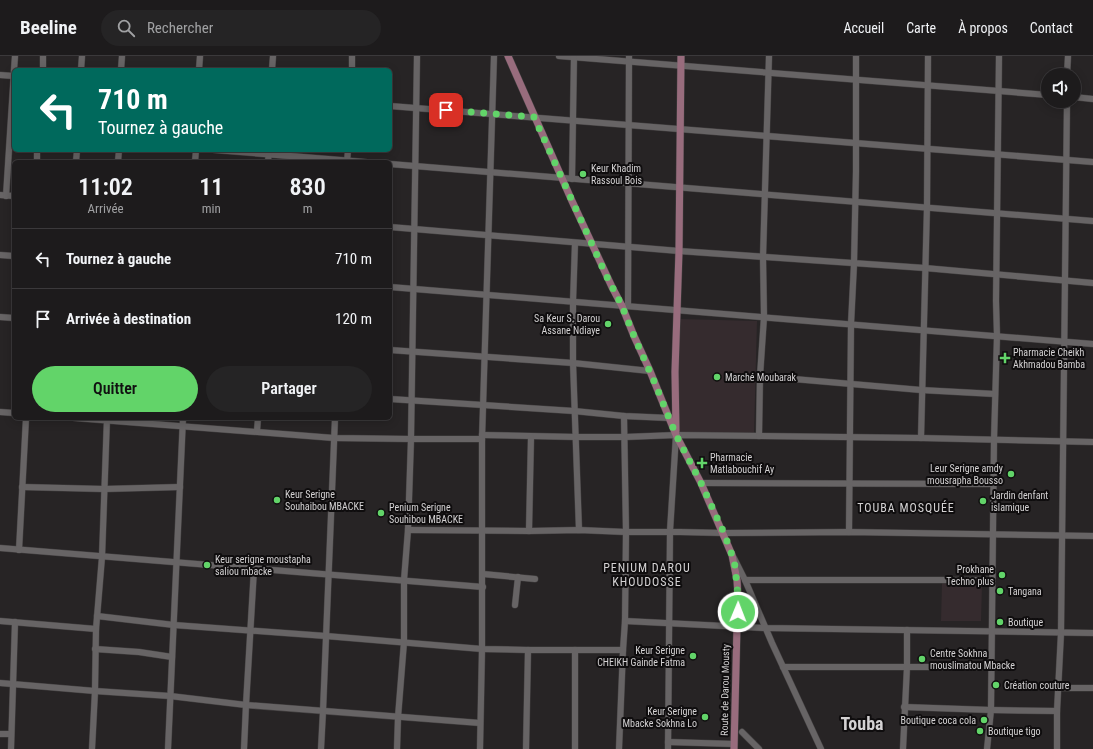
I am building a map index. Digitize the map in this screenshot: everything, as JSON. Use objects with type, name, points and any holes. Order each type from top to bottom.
[{"type":"main road","name":"Route de Darou Mousty","points":[[508,56],[534,117],[612,286],[625,306],[634,336],[676,435],[701,483],[724,533],[732,555],[737,580],[738,597],[734,747]]},
{"type":"main road","points":[[676,435],[675,372],[681,56]]},
{"type":"street","points":[[14,68],[15,56]]},
{"type":"street","points":[[43,56],[43,68]]},
{"type":"street","points":[[81,68],[82,56]]},
{"type":"street","points":[[121,68],[122,56]]},
{"type":"street","points":[[199,68],[200,56]]},
{"type":"street","points":[[272,68],[273,56]]},
{"type":"street","points":[[352,56],[352,68]]},
{"type":"street","points":[[397,749],[404,642],[404,580],[408,530],[411,439],[417,56]]},
{"type":"street","points":[[480,749],[483,587],[482,437],[494,56]]},
{"type":"street","points":[[559,56],[629,59],[681,66],[1041,94]]},
{"type":"street","points":[[759,436],[760,376],[764,317],[763,257],[769,56]]},
{"type":"street","points":[[849,532],[851,324],[854,264],[856,143],[856,56]]},
{"type":"street","points":[[920,438],[927,207],[928,56]]},
{"type":"street","points":[[987,749],[991,710],[1000,56]]},
{"type":"street","points":[[1067,68],[1068,56]]},
{"type":"street","points":[[572,179],[574,57]]},
{"type":"street","points":[[625,306],[628,246],[629,59]]},
{"type":"street","points":[[0,74],[12,76]]},
{"type":"street","points":[[3,195],[12,98]]},
{"type":"street","points":[[1081,98],[1093,99]]},
{"type":"street","points":[[392,106],[1093,162]]},
{"type":"street","points":[[1057,749],[1057,711],[1061,633],[1067,108]]},
{"type":"street","points":[[269,152],[338,160]]},
{"type":"street","points":[[392,164],[1093,221]]},
{"type":"street","points":[[392,227],[678,251],[925,268],[1093,283]]},
{"type":"street","points":[[575,243],[573,302],[574,411],[577,437],[579,530]]},
{"type":"street","points":[[0,255],[12,256]]},
{"type":"street","points":[[392,287],[1093,344]]},
{"type":"street","points":[[0,317],[12,318]]},
{"type":"street","points":[[392,350],[413,353],[574,363],[650,371]]},
{"type":"street","points":[[760,376],[921,390],[995,394]]},
{"type":"street","points":[[392,399],[669,418]]},
{"type":"street","points":[[0,412],[12,413]]},
{"type":"street","points":[[620,749],[622,650],[625,621],[626,532],[624,416]]},
{"type":"street","points":[[19,550],[26,420]]},
{"type":"street","points":[[92,749],[95,691],[95,649],[102,557],[107,420],[334,438],[411,439],[482,437],[625,437],[676,435],[1093,442]]},
{"type":"street","points":[[168,749],[183,420]]},
{"type":"street","points":[[257,431],[258,420]]},
{"type":"street","points":[[321,749],[324,711],[335,420]]},
{"type":"street","points":[[676,435],[670,532],[668,746],[734,747]]},
{"type":"street","points":[[529,531],[531,437]]},
{"type":"street","points":[[701,483],[994,484]]},
{"type":"street","points":[[22,487],[104,489],[180,487]]},
{"type":"street","points":[[408,530],[579,530],[724,533],[849,532],[1093,536]]},
{"type":"street","points":[[0,548],[483,587]]},
{"type":"street","points":[[732,555],[745,580],[821,749]]},
{"type":"street","points":[[244,749],[254,569]]},
{"type":"street","points":[[483,574],[535,579]]},
{"type":"street","points":[[515,605],[518,577]]},
{"type":"street","points":[[745,580],[992,580]]},
{"type":"street","points":[[97,616],[174,625],[482,649],[622,650]]},
{"type":"street","points":[[0,621],[96,629]]},
{"type":"street","points":[[625,621],[766,628],[1093,633]]},
{"type":"street","points":[[11,749],[15,622]]},
{"type":"street","points":[[902,749],[907,667],[907,630]]},
{"type":"street","points":[[95,649],[139,652],[172,657]]},
{"type":"street","points":[[526,749],[528,650]]},
{"type":"street","points":[[575,650],[575,749]]},
{"type":"street","points":[[783,666],[991,667]]},
{"type":"street","points":[[0,684],[170,696],[246,705],[480,723]]},
{"type":"street","points":[[1058,688],[1093,688]]},
{"type":"street","points":[[904,707],[1057,711]]},
{"type":"street","points":[[742,732],[759,749]]},
{"type":"street","points":[[0,734],[11,734]]},
{"type":"shaded area","name":"Marché Moubarak","points":[[679,319],[757,321],[754,435],[676,433]]},
{"type":"shaded area","points":[[942,583],[982,584],[981,621],[941,621]]},
{"type":"place","name":"Keur Khadim Rassoul Bois","points":[[583,174]]},
{"type":"place","name":"Sa Keur S. Darou Assane Ndiaye","points":[[608,324]]},
{"type":"place","name":"Pharmacie Cheikh Akhmadou Bamba","points":[[1005,358]]},
{"type":"place","name":"Marché Moubarak","points":[[717,377]]},
{"type":"place","name":"Pharmacie Matlabouchif Ay","points":[[702,463]]},
{"type":"place","name":"Leur Serigne amdy mousrapha Bousso","points":[[1011,474]]},
{"type":"place","name":"Keur Serigne Souhaibou MBACKE","points":[[277,500]]},
{"type":"place","name":"Jardin denfant islamique","points":[[983,501]]},
{"type":"place","name":"Penium Serigne Souhibou MBACKE","points":[[381,513]]},
{"type":"place","name":"Keur serigne moustapha saliou mbacke","points":[[207,565]]},
{"type":"place","name":"Prokhane Techno plus","points":[[1002,575]]},
{"type":"place","name":"Tangana","points":[[1000,591]]},
{"type":"place","name":"Boutique","points":[[1000,622]]},
{"type":"place","name":"Keur Serigne CHEIKH Gainde Fatma","points":[[693,656]]},
{"type":"place","name":"Centre Sokhna mouslimatou Mbacke","points":[[922,659]]},
{"type":"place","name":"Création couture","points":[[996,685]]},
{"type":"place","name":"Keur Serigne Mbacke Sokhna Lo","points":[[705,717]]},
{"type":"place","name":"Boutique coca cola","points":[[984,720]]},
{"type":"place","name":"Boutique tigo","points":[[980,731]]},
{"type":"district","name":"TOUBA MOSQUÉE","points":[[906,508]]},
{"type":"district","name":"PENIUM DAROU KHOUDOSSE","points":[[647,575]]},
{"type":"district","name":"Touba","points":[[862,723]]},
{"type":"route","points":[[446,110],[534,117],[606,275],[622,306],[676,435],[701,483],[724,533],[735,566],[738,612]]}]
